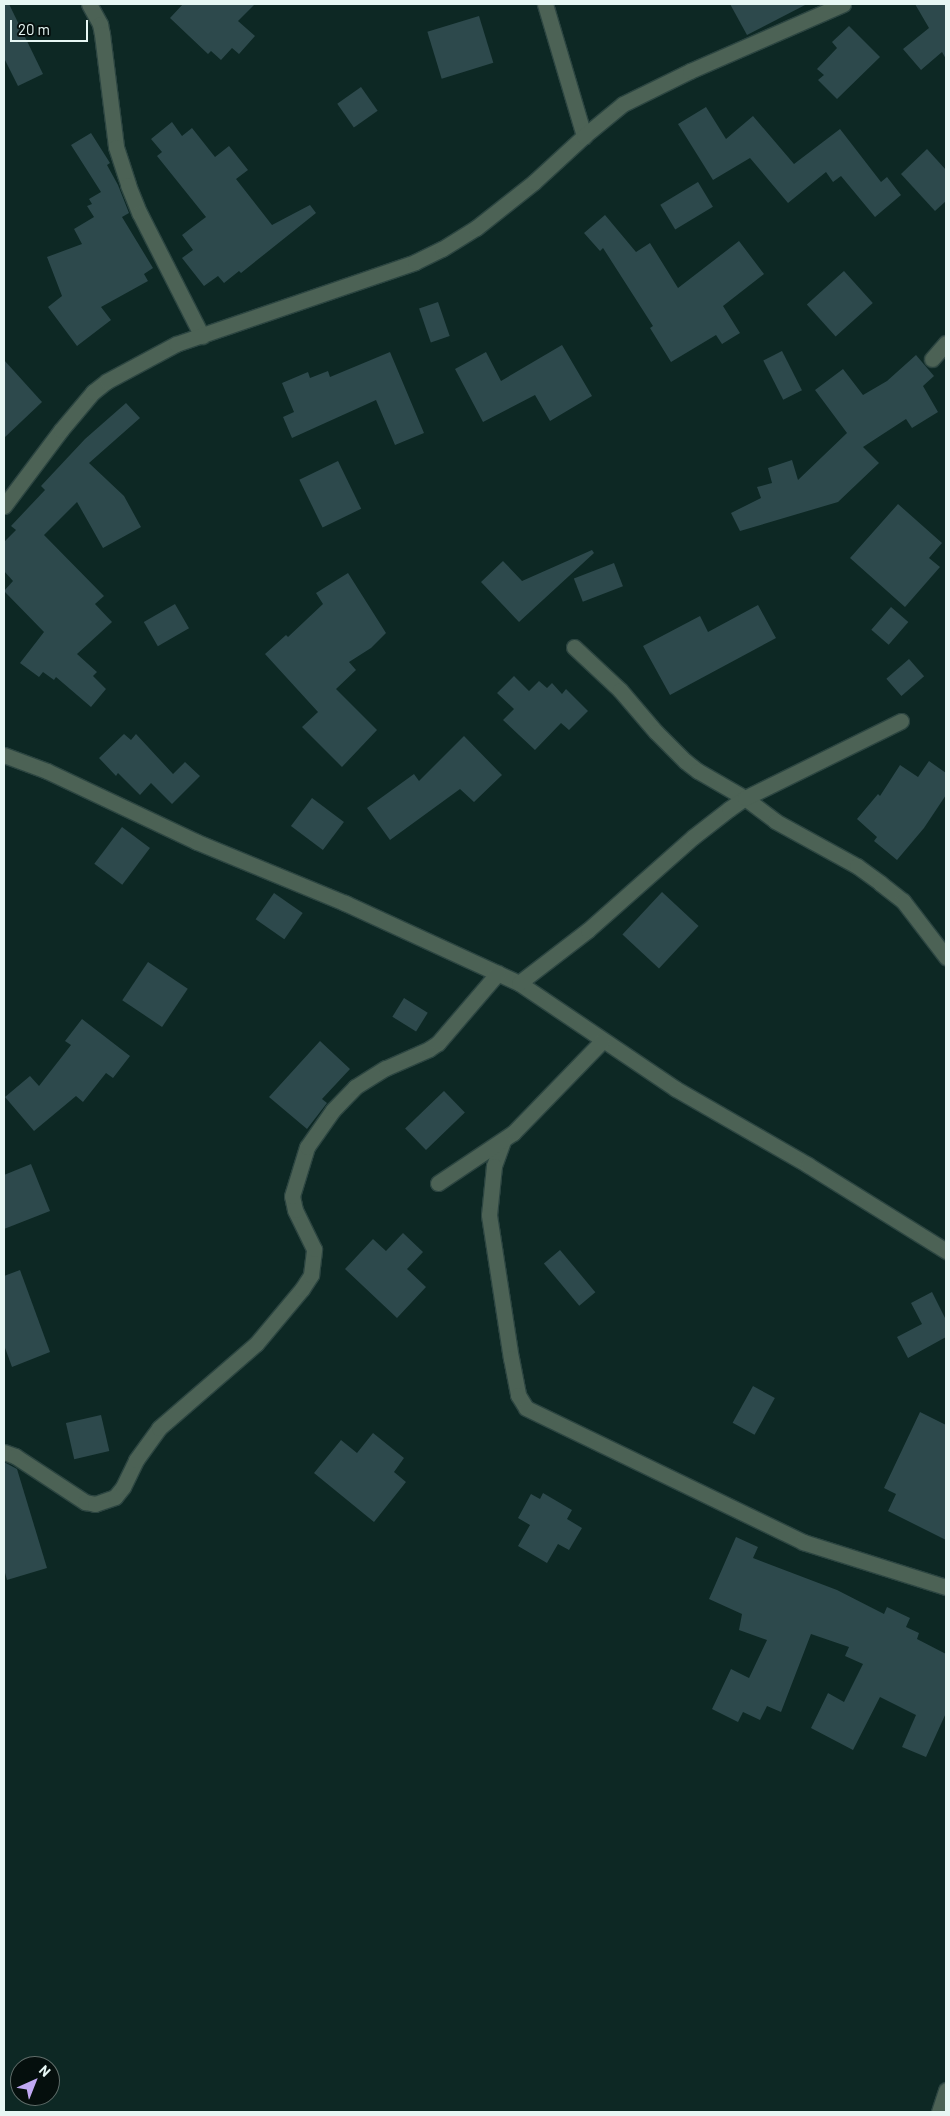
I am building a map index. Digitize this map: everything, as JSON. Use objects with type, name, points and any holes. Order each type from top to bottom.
[{"type":"street","points":[[90,4],[100,24],[116,147],[128,185],[140,214],[202,336]]},
{"type":"street","points":[[545,4],[584,136]]},
{"type":"street","points":[[4,506],[93,392],[106,380],[176,344],[415,262],[442,249],[476,228],[534,182],[584,136],[623,104],[690,71],[843,4]]},
{"type":"street","points":[[932,359],[946,342]]},
{"type":"street","points":[[574,646],[620,690],[684,761],[745,798],[776,821],[857,866],[880,883],[903,901],[946,958]]},
{"type":"street","points":[[519,983],[588,930],[693,837],[745,798],[900,721]]},
{"type":"street","points":[[4,755],[47,771],[197,842],[345,903],[519,983],[602,1041],[676,1089],[808,1165],[946,1251]]},
{"type":"street","points":[[4,1452],[15,1456],[85,1502],[95,1504],[115,1497],[123,1487],[141,1453],[159,1428],[256,1344],[302,1289],[310,1275],[314,1250],[295,1210],[292,1196],[307,1147],[333,1110],[355,1087],[386,1068],[429,1049],[438,1043],[498,973]]},
{"type":"street","points":[[438,1183],[502,1141],[525,1121],[602,1041]]},
{"type":"street","points":[[502,1141],[494,1166],[489,1216],[518,1395],[526,1408],[803,1542],[946,1587]]},
{"type":"street","points":[[939,2112],[946,2090]]},
{"type":"building","points":[[4,4],[9,4],[43,74],[18,86],[4,58]]},
{"type":"building","points":[[183,4],[255,4],[238,21],[255,36],[239,54],[232,48],[221,60],[211,51],[208,54],[170,18]]},
{"type":"building","points":[[730,4],[807,4],[747,35]]},
{"type":"building","points":[[915,4],[946,4],[946,59],[942,52],[921,70],[903,49],[929,28]]},
{"type":"building","points":[[479,16],[493,63],[442,79],[427,32]]},
{"type":"building","points":[[849,26],[880,57],[837,99],[818,80],[824,75],[817,69],[837,48],[832,42]]},
{"type":"building","points":[[361,87],[378,111],[354,127],[337,104]]},
{"type":"building","points":[[706,107],[726,139],[753,116],[794,164],[840,129],[881,182],[887,177],[901,195],[875,217],[841,176],[833,182],[826,172],[788,203],[750,158],[713,180],[678,124]]},
{"type":"building","points":[[172,122],[182,136],[192,128],[215,157],[229,146],[248,170],[236,179],[272,225],[310,205],[316,213],[241,273],[239,271],[224,283],[218,276],[204,286],[182,258],[193,250],[182,235],[206,217],[157,156],[162,152],[151,139]]},
{"type":"building","points":[[91,133],[110,163],[107,165],[118,185],[129,213],[122,217],[153,268],[144,274],[148,281],[101,307],[111,320],[77,346],[48,307],[62,296],[47,257],[82,244],[74,229],[94,217],[87,206],[92,204],[89,199],[101,192],[71,145]]},
{"type":"building","points":[[927,149],[946,170],[946,201],[935,211],[901,174]]},
{"type":"building","points":[[698,182],[713,207],[675,230],[660,205]]},
{"type":"building","points":[[605,215],[636,252],[650,243],[678,288],[739,241],[764,274],[723,306],[740,333],[722,344],[716,335],[671,362],[650,328],[653,326],[603,248],[600,251],[584,233]]},
{"type":"building","points":[[844,271],[873,303],[836,336],[807,304]]},
{"type":"building","points":[[438,302],[450,336],[431,343],[419,309]]},
{"type":"building","points":[[562,345],[592,396],[550,421],[535,395],[483,422],[455,369],[486,352],[501,381]]},
{"type":"building","points":[[782,351],[802,390],[783,400],[763,361]]},
{"type":"building","points":[[390,352],[424,433],[395,445],[376,400],[292,438],[283,417],[294,412],[282,383],[308,372],[310,378],[328,371],[330,377]]},
{"type":"building","points":[[916,355],[934,376],[923,386],[938,412],[912,428],[906,419],[863,447],[879,463],[838,502],[740,531],[731,513],[761,498],[757,487],[772,483],[768,468],[792,460],[798,480],[847,433],[815,390],[843,369],[863,395],[887,381]]},
{"type":"building","points":[[4,360],[42,402],[4,438]]},
{"type":"building","points":[[126,403],[140,418],[89,463],[124,496],[141,527],[103,548],[77,502],[44,535],[104,596],[95,604],[112,622],[77,654],[97,672],[93,676],[106,689],[91,707],[56,677],[54,680],[43,672],[39,677],[20,663],[44,632],[4,591],[13,581],[4,571],[4,542],[16,530],[11,526],[45,490],[41,486],[85,439]]},
{"type":"building","points":[[338,461],[361,509],[323,527],[299,480]]},
{"type":"building","points":[[898,504],[942,543],[929,558],[940,567],[905,607],[850,558]]},
{"type":"building","points":[[592,550],[594,553],[519,622],[481,582],[503,561],[522,581]]},
{"type":"building","points":[[614,563],[623,586],[583,602],[574,578]]},
{"type":"building","points":[[348,573],[386,633],[371,648],[349,662],[356,670],[336,689],[377,730],[342,767],[302,727],[318,712],[265,654],[286,635],[288,637],[323,604],[316,593]]},
{"type":"building","points":[[175,604],[189,628],[158,646],[144,622]]},
{"type":"building","points":[[758,605],[776,638],[670,695],[643,646],[700,616],[708,632]]},
{"type":"building","points":[[891,607],[908,622],[889,645],[871,630]]},
{"type":"building","points":[[909,659],[924,676],[901,696],[886,679]]},
{"type":"building","points":[[514,676],[529,691],[539,681],[547,688],[552,683],[562,694],[566,689],[588,711],[569,730],[561,723],[535,750],[503,720],[514,709],[497,693]]},
{"type":"building","points":[[124,734],[131,740],[136,734],[173,774],[185,762],[200,776],[172,804],[151,783],[140,795],[118,773],[116,776],[99,758]]},
{"type":"building","points":[[464,736],[502,775],[474,802],[460,789],[390,840],[367,808],[414,774],[419,781]]},
{"type":"building","points":[[929,761],[946,773],[946,795],[924,828],[897,860],[874,841],[877,837],[857,819],[878,794],[880,796],[900,765],[918,777]]},
{"type":"building","points":[[312,798],[344,822],[323,850],[291,826]]},
{"type":"building","points":[[122,827],[150,848],[122,885],[94,864]]},
{"type":"building","points":[[662,892],[699,926],[659,969],[622,934]]},
{"type":"building","points":[[274,893],[303,913],[284,939],[256,919]]},
{"type":"building","points":[[148,962],[188,989],[162,1027],[122,1000]]},
{"type":"building","points":[[404,998],[428,1013],[416,1031],[392,1017]]},
{"type":"building","points":[[82,1019],[130,1056],[113,1078],[106,1073],[83,1102],[76,1096],[34,1131],[5,1097],[30,1076],[39,1086],[71,1045],[65,1041]]},
{"type":"building","points":[[320,1041],[350,1069],[322,1099],[327,1103],[307,1129],[269,1097]]},
{"type":"building","points":[[444,1091],[465,1113],[426,1150],[405,1129]]},
{"type":"building","points":[[31,1164],[50,1211],[4,1229],[4,1175]]},
{"type":"building","points":[[403,1233],[423,1252],[407,1269],[426,1287],[397,1318],[345,1269],[373,1239],[386,1251]]},
{"type":"building","points":[[560,1250],[595,1292],[579,1306],[544,1263]]},
{"type":"building","points":[[20,1270],[50,1352],[12,1367],[4,1345],[4,1276]]},
{"type":"building","points":[[932,1292],[946,1320],[946,1337],[908,1358],[897,1337],[922,1324],[911,1303]]},
{"type":"building","points":[[753,1386],[775,1398],[755,1435],[733,1423]]},
{"type":"building","points":[[920,1412],[946,1425],[946,1540],[888,1511],[896,1494],[884,1488]]},
{"type":"building","points":[[101,1415],[109,1451],[74,1459],[66,1423]]},
{"type":"building","points":[[373,1433],[404,1458],[394,1472],[406,1482],[374,1522],[314,1473],[341,1440],[357,1453]]},
{"type":"building","points":[[4,1462],[17,1469],[47,1568],[7,1580],[4,1569]]},
{"type":"building","points":[[543,1493],[572,1510],[567,1519],[582,1528],[569,1550],[558,1544],[547,1563],[518,1546],[530,1525],[518,1518],[531,1494],[540,1499]]},
{"type":"building","points":[[736,1537],[758,1547],[753,1558],[837,1590],[884,1614],[887,1607],[910,1618],[906,1627],[919,1633],[917,1639],[946,1654],[946,1713],[926,1757],[902,1747],[916,1715],[880,1697],[853,1750],[811,1728],[828,1693],[844,1702],[863,1664],[845,1656],[849,1647],[811,1634],[781,1712],[767,1706],[760,1720],[743,1712],[738,1722],[712,1709],[731,1669],[749,1678],[767,1640],[739,1630],[742,1614],[709,1599]]}]
